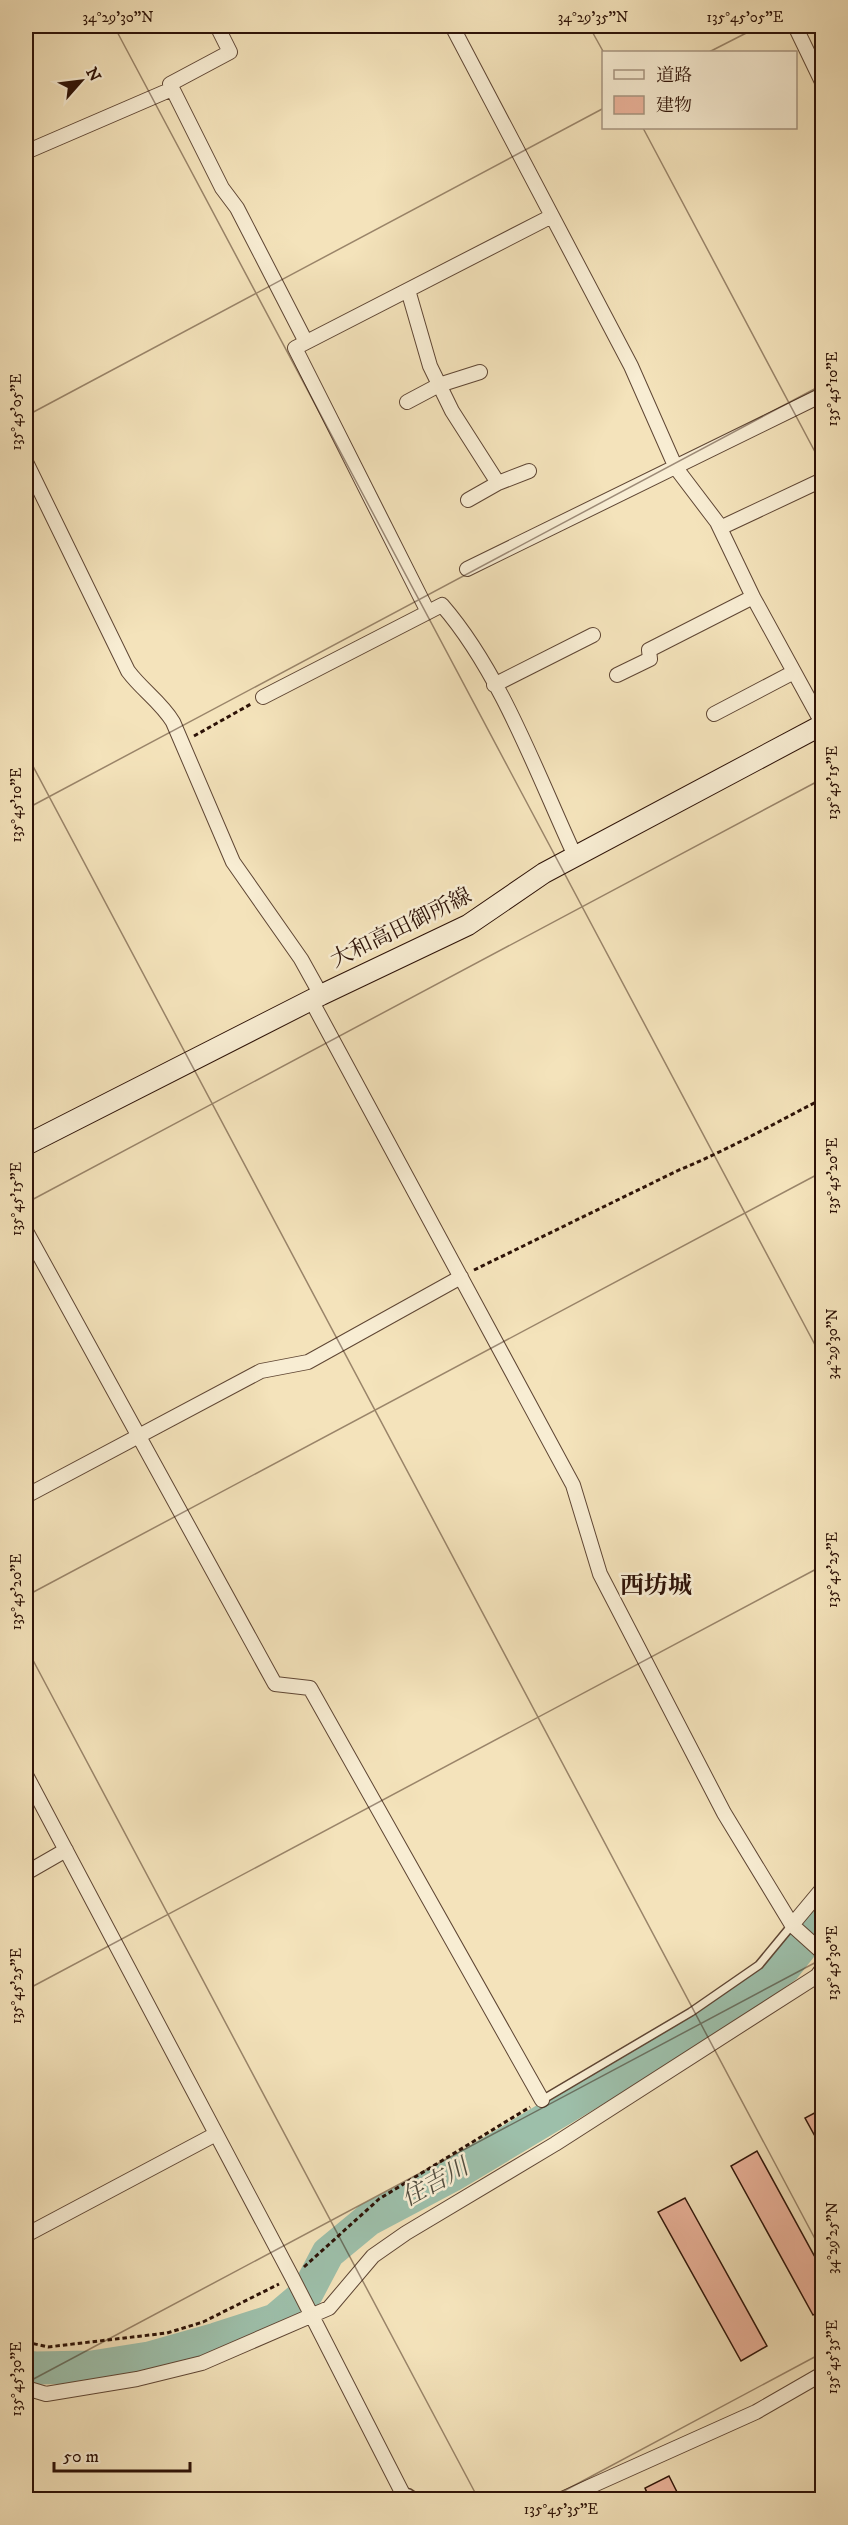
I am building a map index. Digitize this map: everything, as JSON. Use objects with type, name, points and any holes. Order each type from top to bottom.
[{"type":"main road","name":"大和高田御所線","points":[[26,1145],[316,997],[468,925],[520,887],[822,724]]},
{"type":"street","points":[[217,26],[230,52],[170,84],[222,188],[237,208],[306,342]]},
{"type":"street","points":[[452,26],[631,366],[676,468],[720,528],[753,597],[822,724]]},
{"type":"street","points":[[795,26],[822,82]]},
{"type":"street","points":[[26,152],[172,89]]},
{"type":"street","points":[[428,612],[295,348],[552,216]]},
{"type":"street","points":[[408,290],[430,366],[452,411],[498,483]]},
{"type":"street","points":[[407,402],[439,385],[480,372]]},
{"type":"street","points":[[467,568],[822,396]]},
{"type":"street","points":[[26,462],[128,670],[139,686],[164,708],[182,743],[233,862],[301,959],[316,997],[461,1277],[573,1485],[600,1574],[724,1813],[792,1925],[822,1952]]},
{"type":"street","points":[[468,500],[498,483],[529,471]]},
{"type":"street","points":[[720,528],[822,480]]},
{"type":"street","points":[[617,675],[650,659],[649,650],[753,597]]},
{"type":"street","points":[[263,697],[442,605],[475,649],[575,856]]},
{"type":"street","points":[[494,685],[593,635]]},
{"type":"street","points":[[714,714],[794,672]]},
{"type":"street","points":[[26,1231],[275,1684],[310,1688],[542,2100]]},
{"type":"street","points":[[26,1496],[261,1371],[308,1362],[461,1277]]},
{"type":"street","points":[[26,1775],[407,2499]]},
{"type":"street","points":[[26,1873],[66,1850]]},
{"type":"street","points":[[792,1925],[822,1889]]},
{"type":"street","points":[[26,2388],[46,2394],[137,2379],[202,2363],[329,2308],[373,2256],[398,2239],[555,2144],[821,1976]]},
{"type":"street","points":[[26,2235],[216,2134]]},
{"type":"street","points":[[560,2499],[756,2412],[822,2374]]},
{"type":"lane","points":[[542,2100],[691,2012],[759,1965],[792,1925]]},
{"type":"path","points":[[182,743],[263,697]]},
{"type":"path","points":[[461,1277],[679,1170],[709,1158],[743,1138],[822,1099]]},
{"type":"building","points":[[822,2109],[822,2149],[805,2118]]},
{"type":"building","points":[[757,2151],[822,2270],[822,2309],[813,2315],[731,2166]]},
{"type":"building","points":[[685,2198],[767,2346],[741,2361],[658,2212]]},
{"type":"building","points":[[669,2476],[681,2500],[650,2500],[645,2488]]},
{"type":"waterway","name":"住吉川","points":[[26,2367],[92,2367],[149,2358],[275,2320],[307,2293],[328,2253],[368,2220],[451,2176],[708,2022],[785,1967],[822,1920]]},
{"type":"district","name":"西坊城","points":[[656,1586]]}]
